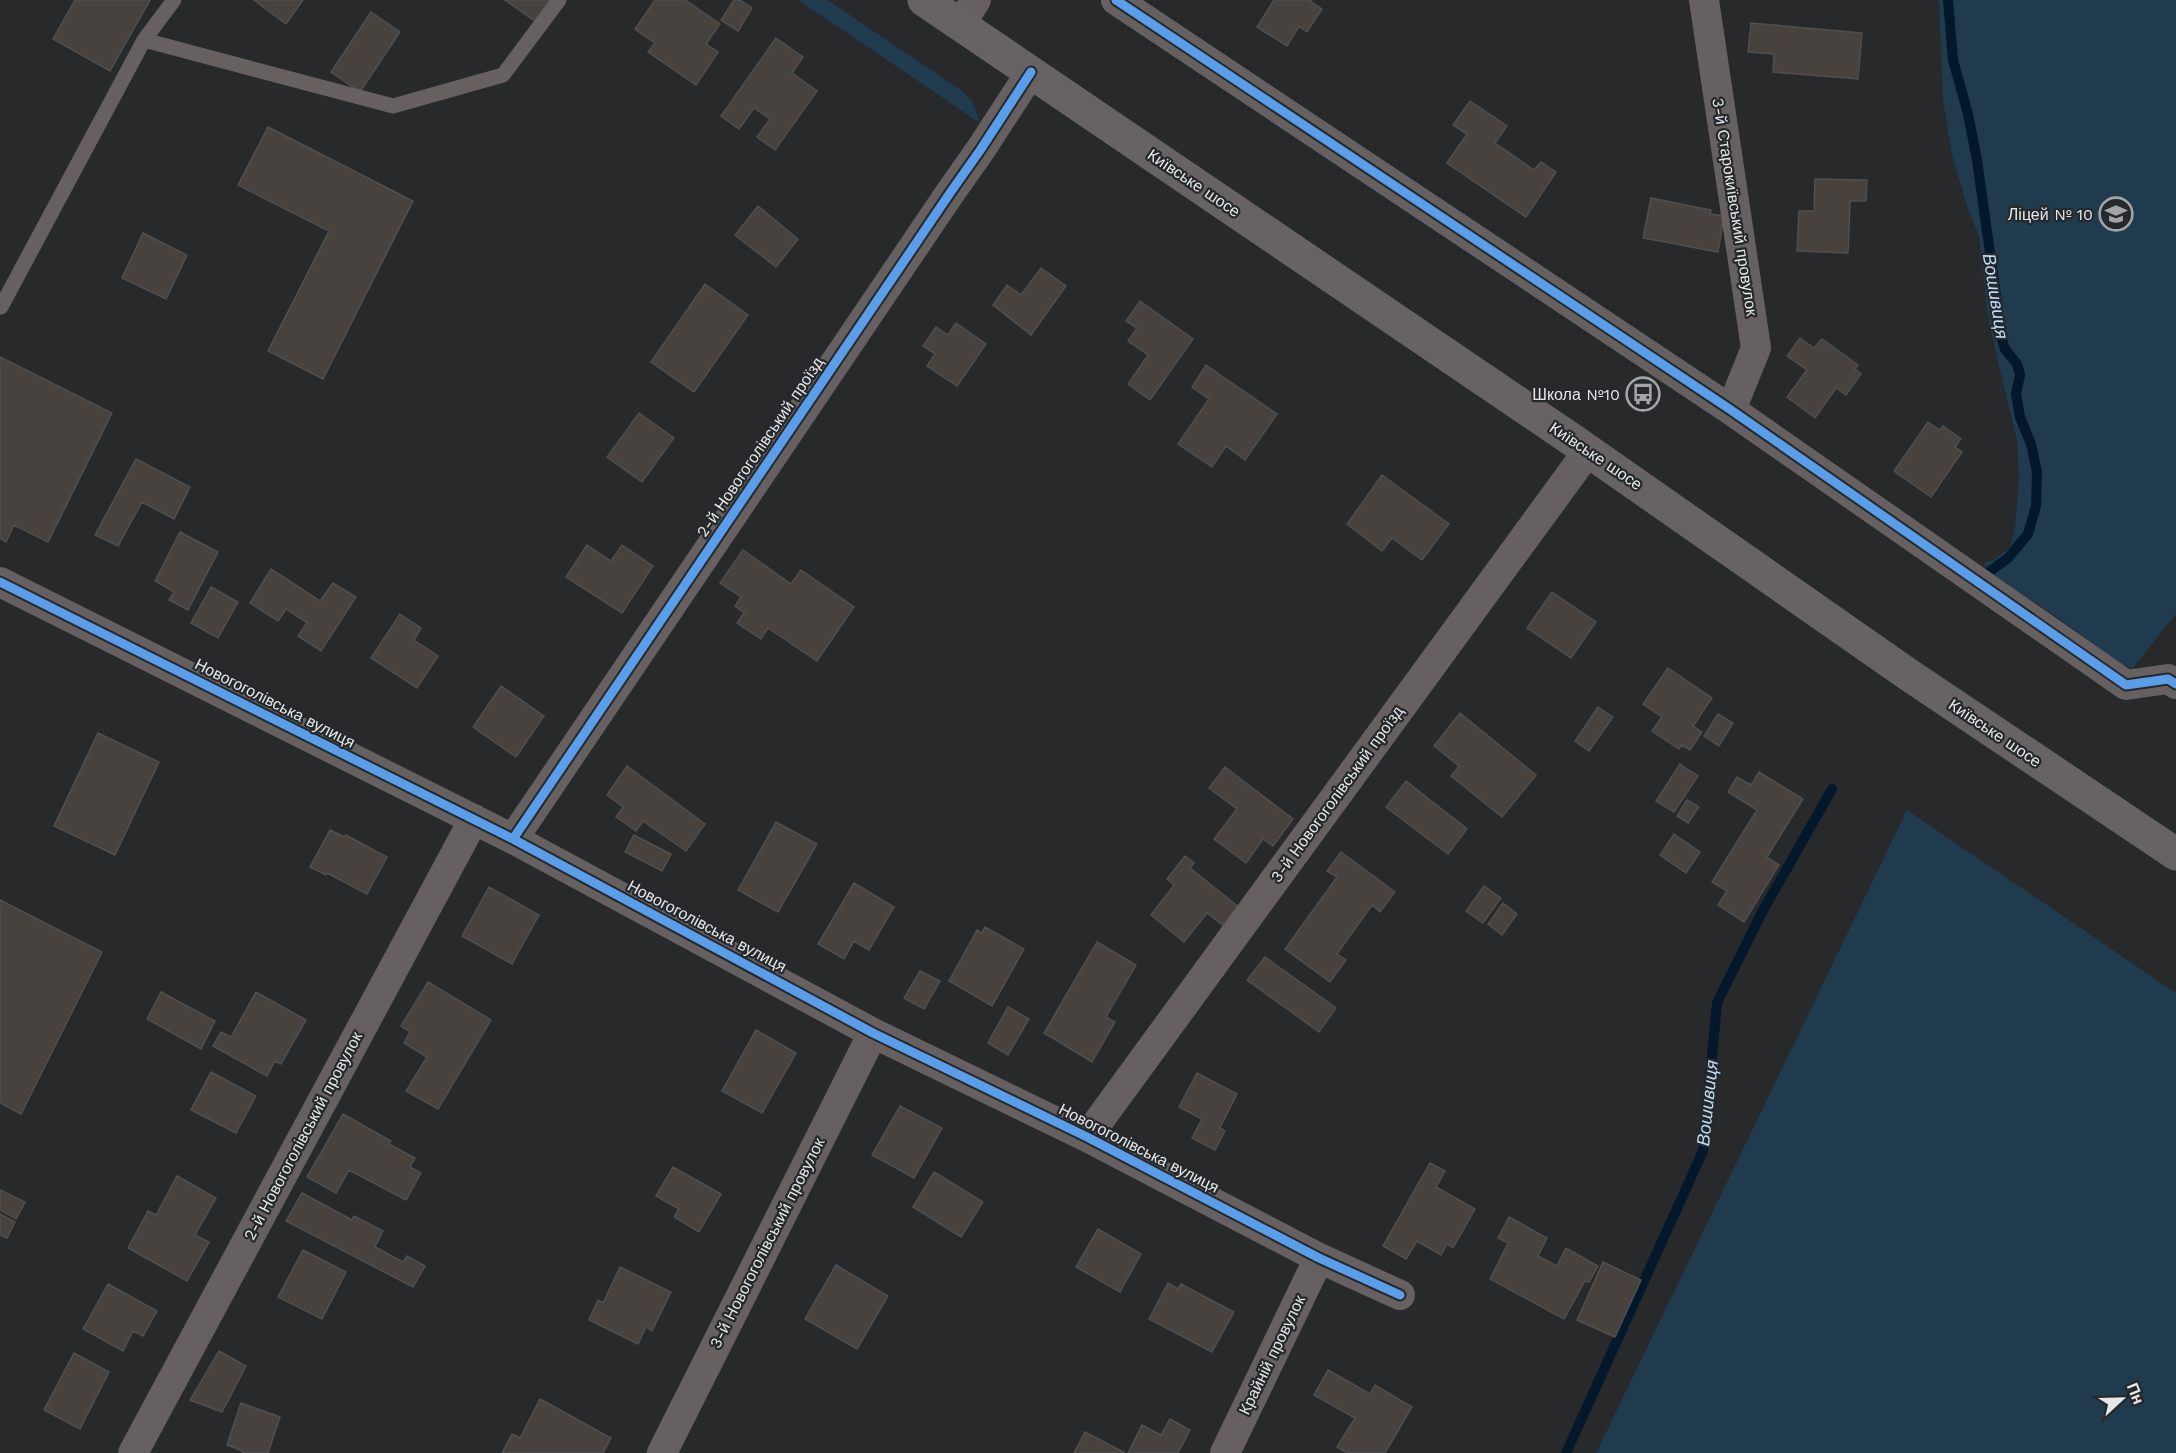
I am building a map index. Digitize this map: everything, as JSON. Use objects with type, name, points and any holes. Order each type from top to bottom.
[{"type":"main road","name":"Київське шосе","points":[[924,0],[968,12],[1031,72],[1588,451],[1909,675],[2176,854]]},
{"type":"street","points":[[1116,0],[1731,410],[2126,686],[2168,679],[2176,684]]},
{"type":"street","name":"3-й Старокиївський провулок","points":[[1704,0],[1756,348],[1731,410]]},
{"type":"street","name":"2-й Новогоголівський проїзд","points":[[513,839],[1031,72]]},
{"type":"street","name":"3-й Новогоголівський проїзд","points":[[1087,1137],[1588,451]]},
{"type":"street","name":"Новогоголівська вулиця","points":[[0,582],[513,839],[873,1033],[1087,1137],[1319,1258],[1400,1295]]},
{"type":"street","name":"2-й Новогоголівський провулок","points":[[133,1453],[474,819]]},
{"type":"street","name":"3-й Новогоголівський провулок","points":[[662,1453],[873,1033]]},
{"type":"street","name":"Крайній провулок","points":[[1225,1453],[1319,1258]]},
{"type":"lane","points":[[1,307],[144,40],[174,0]]},
{"type":"lane","points":[[144,40],[393,106],[503,75],[559,0]]},
{"type":"shaded area","points":[[798,0],[828,0],[962,91],[972,101],[980,123]]},
{"type":"shaded area","points":[[1939,0],[2176,0],[2176,614],[2133,668],[2115,661],[1985,567],[1984,562],[1994,560],[2010,547],[2015,528],[2019,480],[2017,441],[1989,324],[1979,237],[1952,155],[1943,100]]},
{"type":"shaded area","points":[[1907,810],[2176,993],[2176,1453],[1596,1453]]},
{"type":"building","points":[[75,0],[150,0],[110,71],[53,39]]},
{"type":"building","points":[[254,0],[303,0],[286,24]]},
{"type":"building","points":[[505,0],[552,0],[536,22]]},
{"type":"building","points":[[655,0],[685,0],[720,24],[706,44],[718,52],[696,85],[648,52],[655,43],[635,29]]},
{"type":"building","points":[[734,0],[740,0],[752,8],[738,31],[721,20]]},
{"type":"building","points":[[1274,0],[1312,0],[1311,2],[1322,9],[1307,32],[1299,26],[1287,46],[1257,27]]},
{"type":"building","points":[[371,12],[400,32],[360,92],[331,72]]},
{"type":"building","points":[[1751,23],[1862,33],[1858,79],[1773,72],[1774,54],[1748,52]]},
{"type":"building","points":[[776,38],[803,57],[792,73],[817,91],[775,150],[757,137],[770,119],[754,108],[739,129],[721,116]]},
{"type":"building","points":[[1470,101],[1507,126],[1495,143],[1534,170],[1541,162],[1556,172],[1526,217],[1447,163],[1467,134],[1453,125]]},
{"type":"building","points":[[268,127],[413,201],[323,379],[268,351],[329,231],[238,185]]},
{"type":"building","points":[[1815,179],[1867,180],[1866,201],[1850,201],[1848,253],[1797,251],[1799,211],[1814,211]]},
{"type":"building","points":[[1651,198],[1711,210],[1710,214],[1724,216],[1718,252],[1643,238]]},
{"type":"building","points":[[758,206],[798,239],[776,267],[735,235]]},
{"type":"building","points":[[143,233],[187,255],[166,299],[122,278]]},
{"type":"building","points":[[1041,268],[1066,286],[1031,335],[993,305],[1007,285],[1021,295]]},
{"type":"building","points":[[705,284],[748,315],[694,392],[651,362]]},
{"type":"building","points":[[1140,301],[1193,339],[1150,400],[1128,384],[1148,355],[1128,341],[1137,328],[1126,321]]},
{"type":"building","points":[[956,323],[986,344],[957,386],[927,366],[935,354],[923,346],[936,327],[948,335]]},
{"type":"building","points":[[1800,338],[1814,348],[1822,339],[1858,365],[1855,369],[1861,374],[1846,395],[1836,388],[1815,418],[1787,397],[1807,370],[1787,356]]},
{"type":"building","points":[[0,357],[112,413],[48,542],[14,525],[6,542],[0,538]]},
{"type":"building","points":[[1206,365],[1277,414],[1245,460],[1226,446],[1212,467],[1178,444],[1209,399],[1192,387]]},
{"type":"building","points":[[639,413],[674,438],[642,482],[607,457]]},
{"type":"building","points":[[1928,422],[1940,430],[1943,426],[1961,439],[1955,447],[1962,452],[1931,497],[1894,471]]},
{"type":"building","points":[[136,459],[190,487],[174,519],[142,502],[118,546],[95,535]]},
{"type":"building","points":[[1382,475],[1449,524],[1422,560],[1392,538],[1382,551],[1347,524]]},
{"type":"building","points":[[180,532],[218,552],[188,610],[169,600],[174,592],[155,581]]},
{"type":"building","points":[[587,545],[611,561],[622,545],[653,566],[622,613],[566,577]]},
{"type":"building","points":[[743,550],[791,584],[801,570],[854,607],[817,661],[768,628],[761,639],[737,623],[744,613],[735,606],[741,597],[720,583]]},
{"type":"building","points":[[271,569],[320,601],[333,583],[356,597],[321,651],[298,636],[307,623],[286,609],[278,621],[250,603]]},
{"type":"building","points":[[211,587],[238,602],[218,638],[191,623]]},
{"type":"building","points":[[1552,592],[1596,622],[1571,658],[1527,628]]},
{"type":"building","points":[[400,614],[421,628],[414,640],[438,656],[417,688],[371,658]]},
{"type":"building","points":[[1668,668],[1712,698],[1693,726],[1702,732],[1690,750],[1682,745],[1679,749],[1652,731],[1662,717],[1643,704]]},
{"type":"building","points":[[501,686],[544,716],[516,757],[473,727]]},
{"type":"building","points":[[1598,707],[1613,717],[1589,751],[1575,741]]},
{"type":"building","points":[[1460,713],[1536,775],[1502,817],[1451,776],[1459,766],[1434,746]]},
{"type":"building","points":[[1718,714],[1733,723],[1719,746],[1704,736]]},
{"type":"building","points":[[98,733],[159,762],[115,855],[54,826]]},
{"type":"building","points":[[1680,764],[1698,776],[1674,812],[1656,801]]},
{"type":"building","points":[[627,766],[705,824],[686,851],[643,821],[636,831],[616,817],[623,807],[607,795]]},
{"type":"building","points":[[1225,767],[1293,819],[1273,846],[1263,839],[1246,863],[1214,839],[1237,809],[1209,788]]},
{"type":"building","points":[[1759,772],[1803,799],[1767,857],[1779,865],[1744,922],[1718,905],[1727,891],[1712,882],[1757,810],[1728,792],[1737,777],[1751,785]]},
{"type":"building","points":[[1406,781],[1467,829],[1448,854],[1386,807]]},
{"type":"building","points":[[1687,800],[1699,807],[1688,823],[1677,816]]},
{"type":"building","points":[[776,822],[817,844],[778,912],[738,890]]},
{"type":"building","points":[[330,830],[345,837],[346,835],[387,857],[367,894],[327,873],[326,875],[310,867]]},
{"type":"building","points":[[1674,834],[1700,852],[1686,873],[1660,855]]},
{"type":"building","points":[[634,835],[671,854],[662,871],[625,852]]},
{"type":"building","points":[[1341,852],[1395,892],[1380,912],[1372,905],[1337,954],[1346,960],[1330,982],[1285,949],[1337,877],[1327,871]]},
{"type":"building","points":[[1185,856],[1194,863],[1190,868],[1240,908],[1225,927],[1207,913],[1184,942],[1151,915],[1174,885],[1167,879]]},
{"type":"building","points":[[854,883],[894,907],[869,950],[854,941],[844,959],[818,944]]},
{"type":"building","points":[[1484,886],[1501,898],[1483,923],[1466,911]]},
{"type":"building","points":[[489,887],[539,915],[512,964],[462,936]]},
{"type":"building","points":[[0,900],[102,952],[21,1114],[0,1103]]},
{"type":"building","points":[[1503,903],[1517,914],[1502,935],[1488,924]]},
{"type":"building","points":[[985,927],[1024,949],[992,1006],[949,981],[977,930],[982,933]]},
{"type":"building","points":[[1097,942],[1136,965],[1106,1017],[1115,1022],[1092,1062],[1044,1033]]},
{"type":"building","points":[[1265,957],[1336,1008],[1319,1032],[1247,980]]},
{"type":"building","points":[[920,971],[940,981],[924,1009],[904,998]]},
{"type":"building","points":[[428,982],[491,1020],[438,1109],[406,1091],[427,1057],[404,1043],[410,1032],[401,1026]]},
{"type":"building","points":[[161,992],[215,1021],[201,1049],[147,1019]]},
{"type":"building","points":[[256,992],[306,1020],[281,1064],[275,1061],[267,1076],[213,1046],[221,1032],[231,1037]]},
{"type":"building","points":[[1008,1007],[1029,1019],[1008,1055],[988,1043]]},
{"type":"building","points":[[756,1030],[796,1053],[762,1113],[722,1091]]},
{"type":"building","points":[[211,1072],[256,1096],[236,1133],[191,1110]]},
{"type":"building","points":[[1197,1073],[1237,1094],[1220,1128],[1225,1131],[1215,1150],[1192,1138],[1202,1119],[1179,1107]]},
{"type":"building","points":[[900,1106],[942,1128],[914,1178],[872,1155]]},
{"type":"building","points":[[343,1114],[391,1141],[389,1144],[415,1158],[410,1167],[421,1173],[406,1200],[349,1170],[336,1193],[307,1177]]},
{"type":"building","points":[[1430,1163],[1445,1171],[1436,1187],[1475,1209],[1453,1248],[1447,1244],[1441,1255],[1417,1241],[1406,1259],[1383,1246]]},
{"type":"building","points":[[673,1167],[721,1194],[699,1232],[674,1217],[679,1209],[656,1196]]},
{"type":"building","points":[[934,1172],[983,1202],[961,1237],[913,1207]]},
{"type":"building","points":[[177,1176],[216,1198],[195,1235],[209,1242],[187,1281],[128,1248],[148,1211],[156,1215]]},
{"type":"building","points":[[0,1190],[25,1202],[16,1219],[0,1210]]},
{"type":"building","points":[[302,1193],[352,1220],[354,1216],[383,1231],[375,1247],[403,1262],[407,1256],[425,1266],[413,1287],[286,1221]]},
{"type":"building","points":[[0,1214],[15,1222],[7,1238],[0,1235]]},
{"type":"building","points":[[1509,1217],[1547,1238],[1538,1256],[1557,1266],[1566,1248],[1598,1266],[1589,1282],[1585,1281],[1564,1319],[1490,1279],[1508,1243],[1498,1238]]},
{"type":"building","points":[[1098,1229],[1141,1254],[1120,1292],[1076,1267]]},
{"type":"building","points":[[303,1250],[346,1272],[322,1319],[278,1297]]},
{"type":"building","points":[[1603,1262],[1641,1280],[1615,1337],[1577,1320]]},
{"type":"building","points":[[836,1265],[888,1296],[857,1349],[805,1319]]},
{"type":"building","points":[[620,1267],[671,1292],[652,1331],[646,1327],[638,1344],[589,1320],[598,1300],[603,1303]]},
{"type":"building","points":[[1168,1283],[1178,1289],[1181,1284],[1234,1312],[1212,1352],[1149,1319]]},
{"type":"building","points":[[108,1284],[157,1311],[143,1336],[133,1331],[123,1351],[83,1329]]},
{"type":"building","points":[[219,1351],[246,1366],[222,1412],[190,1400]]},
{"type":"building","points":[[74,1353],[109,1372],[80,1429],[44,1410]]},
{"type":"building","points":[[1328,1370],[1370,1394],[1375,1385],[1412,1407],[1385,1453],[1347,1453],[1337,1447],[1355,1418],[1314,1395]]},
{"type":"building","points":[[540,1399],[611,1438],[603,1453],[502,1453],[512,1434],[520,1438]]},
{"type":"building","points":[[241,1403],[280,1417],[268,1453],[242,1453],[243,1451],[227,1445]]},
{"type":"building","points":[[1170,1419],[1190,1430],[1178,1453],[1128,1453],[1142,1425],[1161,1435]]},
{"type":"building","points":[[1085,1432],[1125,1453],[1074,1453]]},
{"type":"waterway","name":"Вошивиця","points":[[1948,0],[1953,60],[1968,114],[1977,160],[1996,296],[1998,327],[2005,349],[2017,364],[2020,375],[2016,394],[2020,417],[2031,444],[2037,472],[2036,506],[2028,534],[2008,558],[1989,572]]},
{"type":"waterway","name":"Вошивиця","points":[[1566,1453],[1703,1151],[1717,1003],[1761,914],[1832,789]]},
{"type":"cycle path","points":[[1116,0],[1731,410],[2126,685],[2168,679],[2176,684]]},
{"type":"cycle path","points":[[513,839],[1031,72]]},
{"type":"cycle path","points":[[0,582],[513,839],[873,1033],[1087,1137],[1319,1258],[1400,1295]]},
{"type":"place","name":"Ліцей № 10","points":[[2116,214]]},
{"type":"place","name":"Школа №10","points":[[1643,394]]}]
